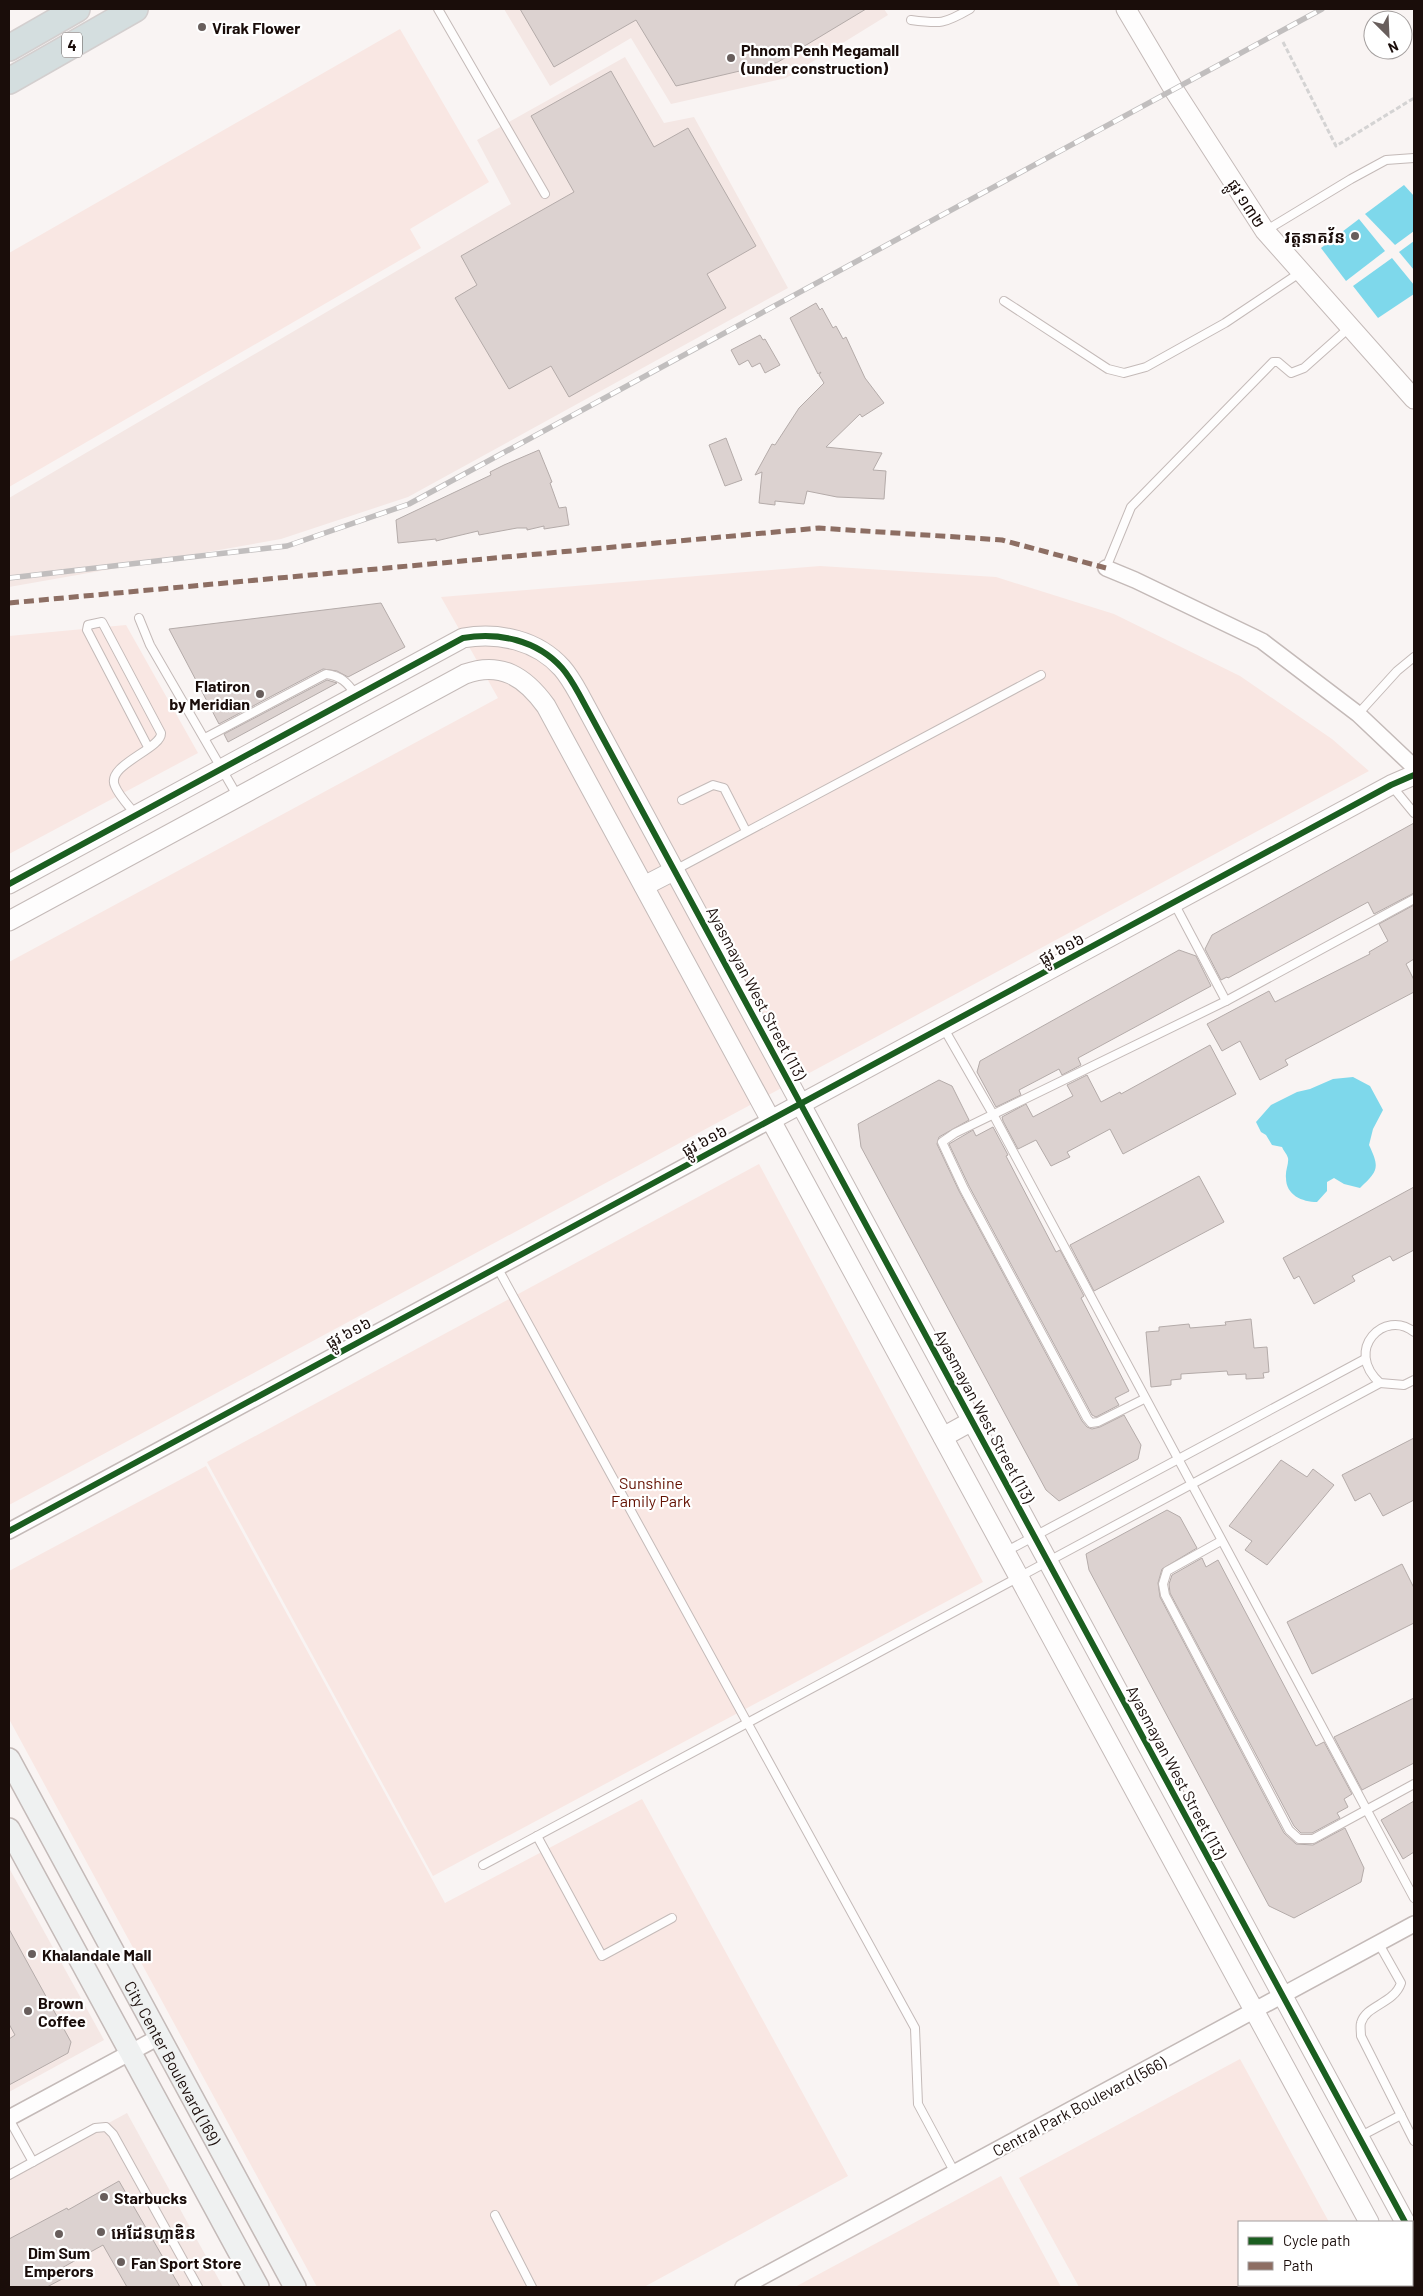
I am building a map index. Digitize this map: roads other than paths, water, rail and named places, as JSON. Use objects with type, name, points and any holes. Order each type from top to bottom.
[{"type":"highway","name":"4","points":[[9,81],[134,9]]},
{"type":"highway","name":"4","points":[[9,48],[73,10]]},
{"type":"highway","points":[[73,10],[87,36]]},
{"type":"main road","name":"City Center Boulevard (169)","points":[[9,1759],[295,2287]]},
{"type":"main road","name":"City Center Boulevard (169)","points":[[9,1829],[258,2287]]},
{"type":"street","name":"ផ្លូវ ១៣២","points":[[1126,9],[1174,90],[1265,231],[1350,327],[1411,391]]},
{"type":"street","points":[[1106,568],[1262,641],[1358,714],[1414,767]]},
{"type":"street","name":"Ayasmayan West Street (113)","points":[[9,884],[463,638],[490,636],[520,641],[540,649],[562,668],[575,687],[675,870],[1404,2221]]},
{"type":"street","points":[[9,921],[465,674],[482,668],[498,669],[526,682],[546,706],[1367,2221]]},
{"type":"street","name":"ផ្លូវ ៦១៦","points":[[9,1531],[1174,902],[1414,775]]},
{"type":"street","points":[[136,815],[153,843]]},
{"type":"street","points":[[644,886],[675,870]]},
{"type":"street","points":[[943,1437],[972,1421]]},
{"type":"street","points":[[1157,1832],[1186,1817]]},
{"type":"street","name":"Central Park Boulevard (566)","points":[[743,2287],[1414,1924]]},
{"type":"street","points":[[9,2119],[159,2036]]},
{"type":"lane","points":[[438,9],[545,194]]},
{"type":"lane","points":[[912,20],[938,24],[950,21],[970,9]]},
{"type":"lane","points":[[1265,231],[1386,160],[1414,158]]},
{"type":"lane","points":[[1004,301],[1108,369],[1124,373],[1146,367],[1225,323],[1301,272]]},
{"type":"lane","points":[[1106,568],[1131,507],[1273,362],[1278,362],[1291,373],[1304,368],[1350,327]]},
{"type":"lane","points":[[139,618],[150,645],[238,797]]},
{"type":"lane","points":[[136,815],[114,786],[113,779],[116,774],[158,741],[161,733],[102,622],[88,625],[86,630],[148,747]]},
{"type":"lane","points":[[1358,714],[1397,671],[1414,657]]},
{"type":"lane","points":[[205,738],[326,674],[337,675],[347,682],[356,695]]},
{"type":"lane","points":[[675,870],[1042,676]]},
{"type":"lane","points":[[682,800],[713,785],[724,788],[746,831]]},
{"type":"lane","points":[[1391,786],[1414,813]]},
{"type":"lane","points":[[1144,1398],[1116,1414],[1091,1423],[1054,1358],[964,1189],[942,1142],[955,1133],[994,1116],[1226,1001],[1414,899]]},
{"type":"lane","points":[[1174,902],[1226,1001]]},
{"type":"lane","points":[[943,1027],[994,1116],[1365,1810],[1414,1898]]},
{"type":"lane","points":[[497,1268],[746,1724],[915,2028],[918,2104],[954,2173]]},
{"type":"lane","points":[[1380,1383],[1368,1370],[1365,1359],[1367,1343],[1382,1328],[1392,1325],[1413,1330]]},
{"type":"lane","points":[[1005,1553],[1365,1359]]},
{"type":"lane","points":[[483,1864],[1048,1563],[1380,1383],[1404,1385],[1414,1380]]},
{"type":"lane","points":[[1221,1541],[1167,1571],[1162,1584],[1165,1595],[1289,1830],[1299,1839],[1313,1839],[1414,1784]]},
{"type":"lane","points":[[537,1836],[602,1956],[672,1918]]},
{"type":"lane","points":[[1379,1944],[1401,1983],[1398,1991],[1390,1999],[1368,2013],[1361,2023],[1361,2036],[1414,2141]]},
{"type":"lane","points":[[1359,2137],[1401,2115]]},
{"type":"lane","points":[[9,2119],[33,2162]]},
{"type":"lane","points":[[9,2175],[95,2128],[106,2127],[113,2134],[198,2287]]},
{"type":"lane","points":[[494,2215],[532,2287]]},
{"type":"water","points":[[1404,185],[1414,196],[1414,231],[1395,245],[1365,214]]},
{"type":"water","points":[[1359,219],[1385,251],[1346,281],[1321,248]]},
{"type":"water","points":[[1414,241],[1414,270],[1399,252]]},
{"type":"water","points":[[1392,258],[1414,285],[1414,294],[1378,318],[1353,286]]},
{"type":"water","points":[[1353,1077],[1370,1086],[1383,1110],[1373,1129],[1369,1145],[1376,1164],[1374,1173],[1360,1188],[1344,1184],[1334,1178],[1327,1182],[1327,1191],[1317,1202],[1301,1199],[1292,1193],[1287,1184],[1287,1155],[1282,1147],[1272,1145],[1266,1135],[1261,1132],[1256,1122],[1271,1105],[1297,1092],[1310,1089],[1333,1079]]},
{"type":"railway","points":[[9,578],[287,546],[409,504],[1322,9]]},
{"type":"place","name":"Virak Flower","points":[[202,27]]},
{"type":"place","name":"Phnom Penh Megamall (under construction)","points":[[731,58]]},
{"type":"place","name":"វត្តនាគវ័ន","points":[[1355,236]]},
{"type":"place","name":"Flatiron by Meridian","points":[[260,694]]},
{"type":"place","name":"Khalandale Mall","points":[[32,1954]]},
{"type":"place","name":"Brown Coffee","points":[[28,2011]]},
{"type":"place","name":"Starbucks","points":[[104,2197]]},
{"type":"place","name":"អេដែនហ្គាឌិន","points":[[101,2232]]},
{"type":"place","name":"Dim Sum Emperors","points":[[59,2234]]},
{"type":"place","name":"Fan Sport Store","points":[[121,2262]]},
{"type":"park label","name":"Sunshine Family Park","points":[[651,1491]]}]
